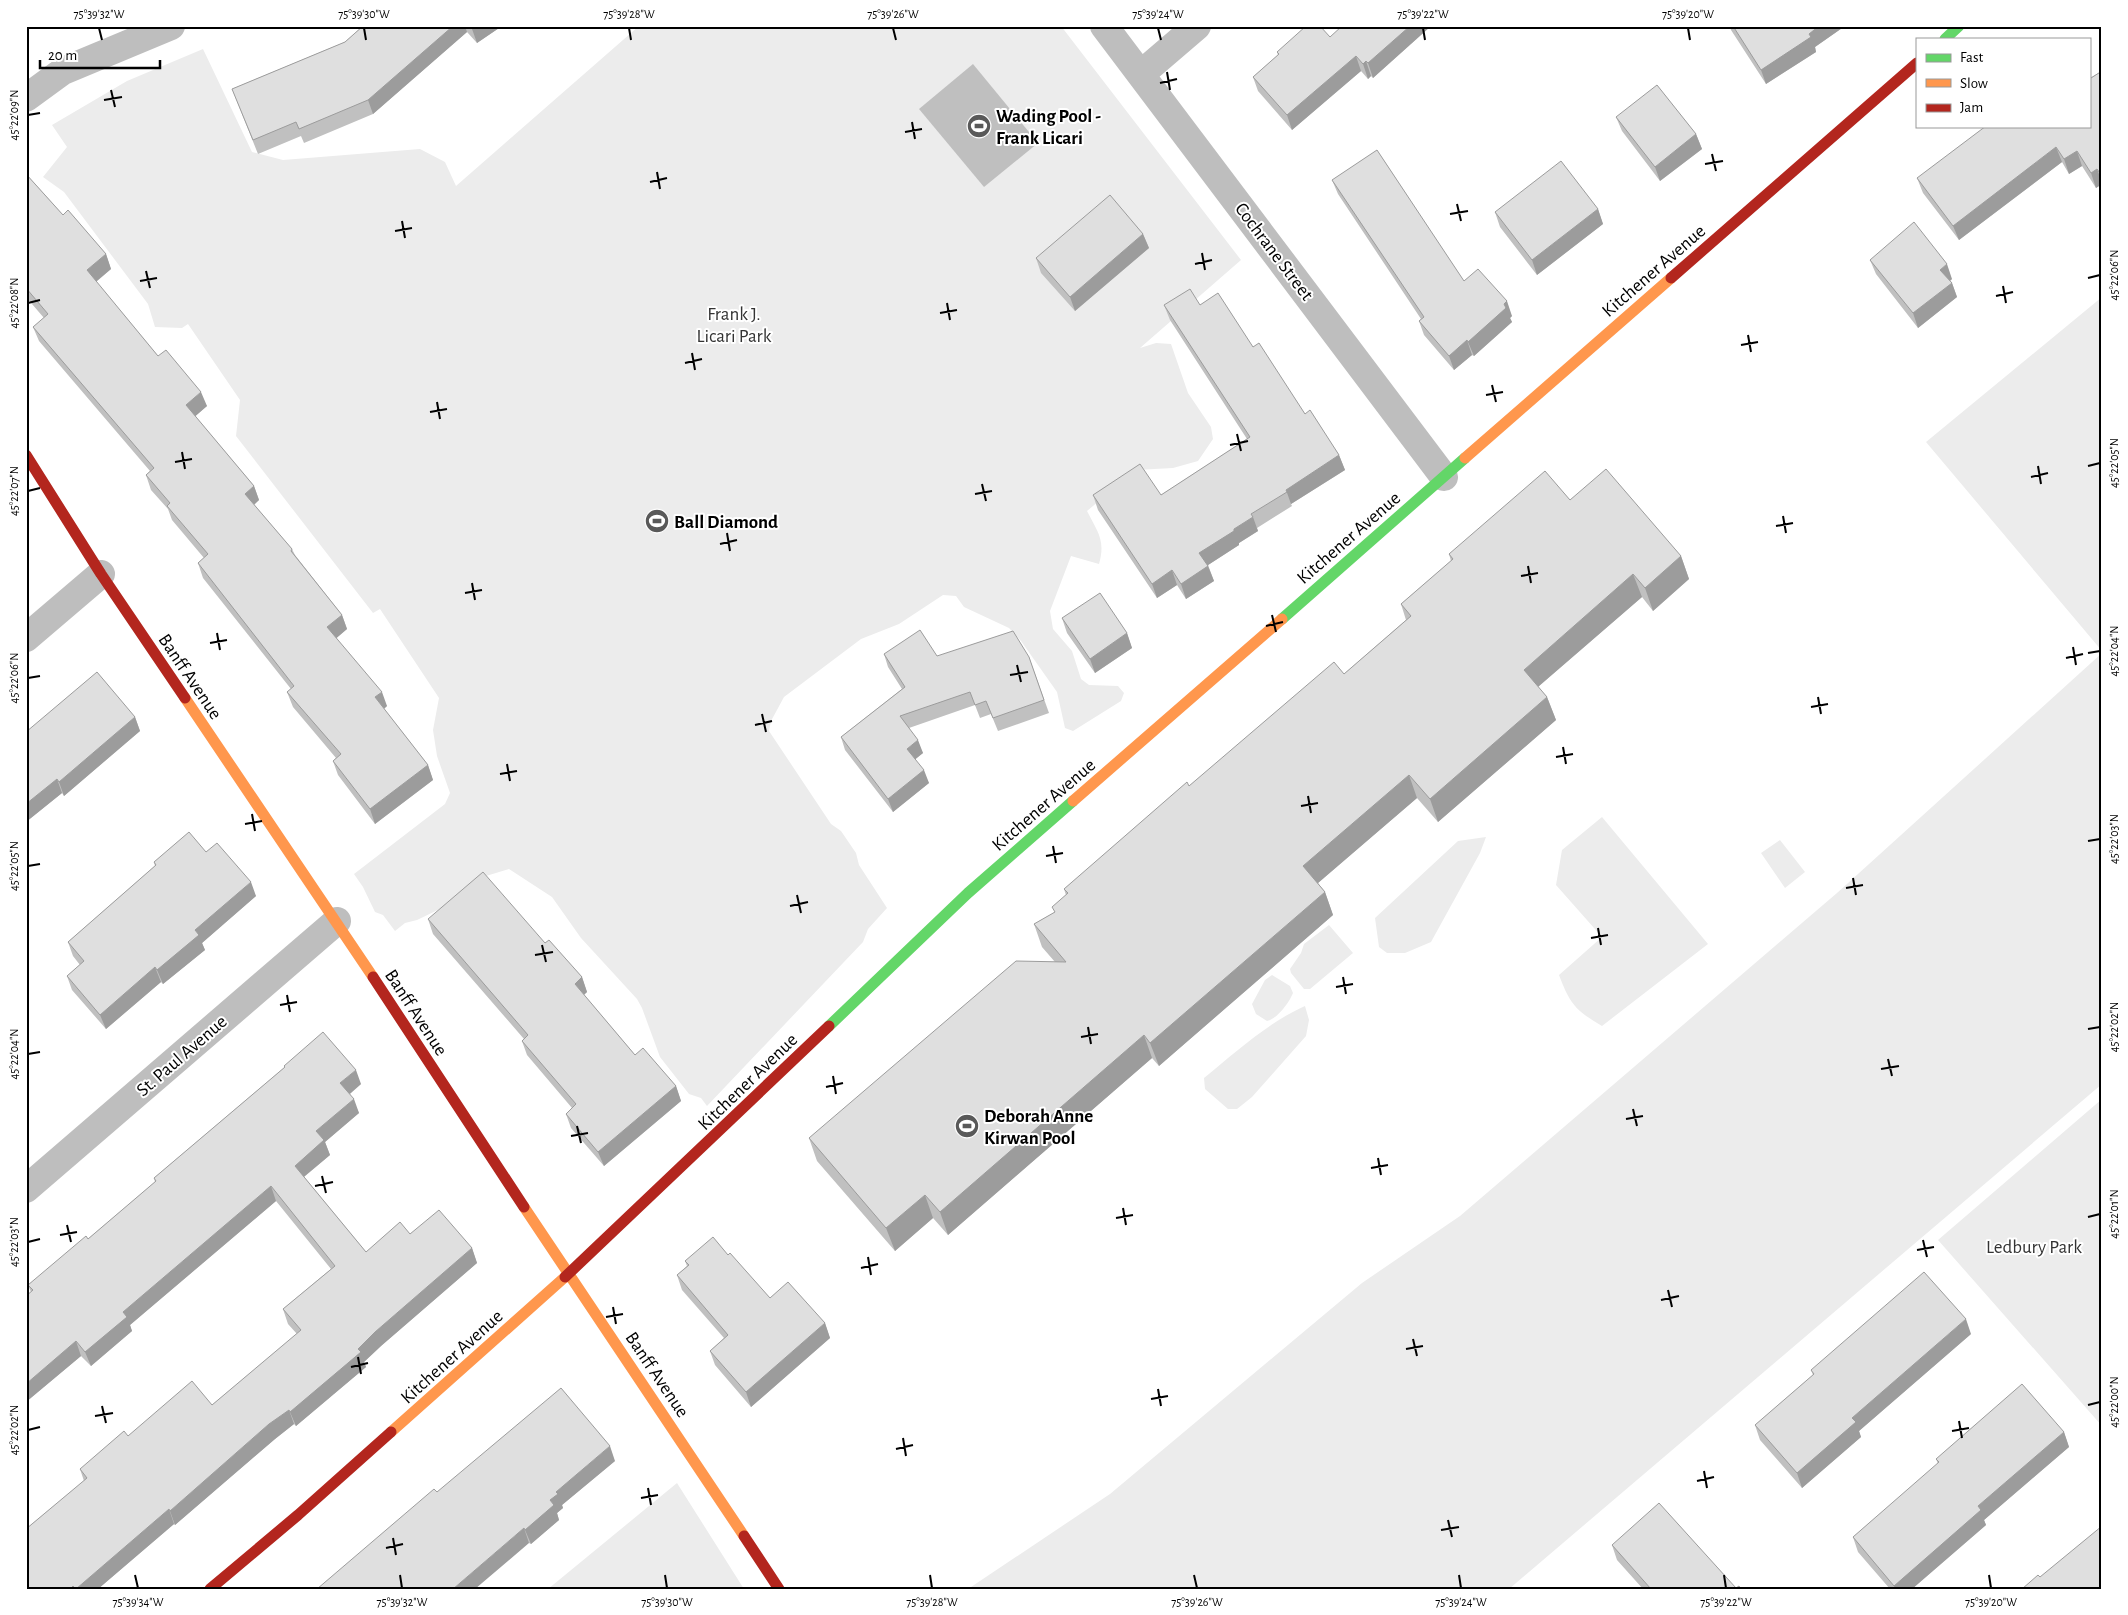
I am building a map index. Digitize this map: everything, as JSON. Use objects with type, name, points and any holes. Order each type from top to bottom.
[{"type":"street","points":[[26,98],[63,71],[171,26]]},
{"type":"street","name":"Cochrane Street","points":[[1104,26],[1444,477]]},
{"type":"street","points":[[1141,74],[1197,26]]},
{"type":"street","points":[[1946,38],[1959,26]]},
{"type":"street","name":"Kitchener Avenue","points":[[210,1589],[298,1515],[627,1220],[968,893],[1916,64]]},
{"type":"street","name":"Banff Avenue","points":[[26,455],[101,574],[337,921],[568,1273],[779,1589]]},
{"type":"street","points":[[26,638],[101,574]]},
{"type":"street","name":"St. Paul Avenue","points":[[26,1190],[337,921]]},
{"type":"green space","name":"Frank J. Licari Park","points":[[639,26],[1061,26],[1241,260],[1140,348],[1156,343],[1171,344],[1188,393],[1211,427],[1213,439],[1198,461],[1173,468],[1136,470],[1087,511],[1101,542],[1099,564],[1071,556],[1050,611],[1053,629],[1072,651],[1081,679],[1089,685],[1118,686],[1124,693],[1121,701],[1073,731],[1065,728],[1057,692],[1021,641],[1009,628],[964,607],[956,596],[943,595],[899,624],[861,639],[784,697],[771,721],[769,731],[831,824],[841,831],[856,853],[859,865],[887,908],[868,929],[863,942],[707,1106],[701,1098],[689,1094],[660,1057],[637,999],[581,938],[552,897],[509,869],[486,876],[442,908],[417,920],[405,923],[395,931],[383,915],[375,912],[363,887],[354,874],[445,804],[450,793],[437,756],[433,730],[439,698],[380,609],[373,613],[236,436],[240,400],[188,324],[182,328],[155,327],[148,304],[64,192],[43,177],[67,147],[52,125],[127,81],[203,49],[252,152],[283,160],[420,149],[445,162],[456,186]]},
{"type":"green space","points":[[2102,297],[2102,651],[1926,442]]},
{"type":"green space","points":[[2102,653],[2102,1084],[1509,1589],[968,1589],[1110,1494],[1362,1283],[1460,1216],[1837,893]]},
{"type":"green space","points":[[1602,817],[1708,944],[1602,1026],[1585,1015],[1570,1000],[1559,975],[1602,937],[1556,885],[1562,850]]},
{"type":"green space","points":[[1486,837],[1480,853],[1431,942],[1405,953],[1387,953],[1379,947],[1375,918],[1458,841]]},
{"type":"green space","points":[[1780,840],[1805,872],[1785,888],[1761,853]]},
{"type":"green space","points":[[1329,925],[1353,953],[1310,989],[1304,989],[1290,969],[1301,953],[1304,944]]},
{"type":"green space","points":[[1272,975],[1290,986],[1293,993],[1282,1010],[1271,1020],[1267,1021],[1256,1014],[1252,1004],[1265,980]]},
{"type":"green space","points":[[1305,1006],[1309,1020],[1306,1036],[1252,1097],[1237,1109],[1228,1109],[1205,1089],[1204,1078],[1240,1048],[1265,1029]]},
{"type":"green space","name":"Ledbury Park","points":[[2102,1099],[2102,1426],[1938,1240]]},
{"type":"green space","points":[[677,1483],[744,1589],[548,1589]]},
{"type":"shaded area","name":"Wading Pool - Frank Licari","points":[[973,64],[1038,143],[984,187],[919,109]]},
{"type":"building","points":[[363,26],[453,26],[368,100],[299,129],[296,122],[253,140],[232,89],[345,42]]},
{"type":"building","points":[[1306,26],[1320,26],[1330,37],[1342,26],[1410,26],[1368,63],[1366,61],[1363,64],[1356,56],[1287,115],[1253,77]]},
{"type":"building","points":[[1733,26],[1819,26],[1809,34],[1811,37],[1761,70]]},
{"type":"building","points":[[2102,71],[2102,176],[2097,169],[2091,173],[2077,151],[2064,159],[2056,147],[1953,226],[1917,178],[1983,128],[2090,128],[2091,78]]},
{"type":"building","points":[[1657,85],[1696,134],[1655,167],[1616,117]]},
{"type":"building","points":[[1377,150],[1464,281],[1478,269],[1507,301],[1504,304],[1506,308],[1468,342],[1467,340],[1449,356],[1419,321],[1424,317],[1332,180]]},
{"type":"building","points":[[1561,161],[1598,209],[1532,260],[1495,212]]},
{"type":"building","points":[[26,174],[63,215],[68,210],[106,254],[87,270],[158,356],[166,350],[201,392],[186,405],[254,486],[245,494],[292,549],[291,551],[342,615],[327,627],[382,692],[375,697],[428,765],[370,809],[333,761],[341,754],[287,692],[294,686],[198,563],[208,554],[167,506],[170,503],[146,475],[154,468],[33,327],[48,314],[26,288]]},
{"type":"building","points":[[1110,195],[1143,234],[1070,297],[1036,258]]},
{"type":"building","points":[[1914,222],[1947,264],[1940,270],[1952,283],[1913,313],[1870,260]]},
{"type":"building","points":[[1190,289],[1200,305],[1218,293],[1253,347],[1259,343],[1305,414],[1310,410],[1339,455],[1286,490],[1287,492],[1251,514],[1253,517],[1199,553],[1208,566],[1181,584],[1172,570],[1152,584],[1093,495],[1140,464],[1161,495],[1250,437],[1164,305]]},
{"type":"building","points":[[1606,469],[1681,556],[1645,588],[1633,574],[1524,670],[1547,697],[1430,799],[1409,775],[1303,866],[1325,892],[1150,1043],[1144,1035],[940,1212],[925,1195],[886,1228],[809,1138],[1016,961],[1066,962],[1034,924],[1055,912],[1052,907],[1068,893],[1064,889],[1187,782],[1189,786],[1334,662],[1344,674],[1411,616],[1401,604],[1453,559],[1449,554],[1545,471],[1570,500]]},
{"type":"building","points":[[1100,593],[1127,633],[1090,659],[1062,618]]},
{"type":"building","points":[[920,630],[937,656],[1013,631],[1029,657],[1044,700],[993,718],[986,701],[975,705],[970,692],[900,716],[918,740],[907,749],[924,770],[888,799],[841,737],[905,687],[884,654]]},
{"type":"building","points":[[97,672],[135,717],[59,782],[57,779],[26,804],[26,732]]},
{"type":"building","points":[[189,832],[206,852],[217,843],[251,882],[195,930],[199,935],[157,970],[155,967],[100,1015],[67,976],[84,961],[68,942],[156,865],[154,862]]},
{"type":"building","points":[[483,872],[545,943],[549,940],[582,977],[575,984],[635,1055],[643,1048],[676,1086],[598,1152],[566,1114],[576,1104],[522,1041],[528,1035],[428,919]]},
{"type":"building","points":[[323,1032],[356,1070],[340,1083],[354,1099],[316,1131],[324,1140],[295,1166],[366,1252],[400,1222],[410,1234],[439,1210],[472,1248],[375,1332],[358,1349],[361,1352],[290,1412],[289,1410],[269,1424],[170,1511],[169,1509],[76,1589],[73,1586],[70,1589],[26,1589],[26,1529],[87,1478],[80,1469],[124,1431],[128,1436],[192,1381],[212,1405],[301,1330],[283,1309],[335,1266],[271,1186],[123,1312],[127,1317],[85,1352],[76,1341],[26,1384],[26,1296],[33,1290],[28,1285],[86,1236],[88,1239],[156,1181],[154,1178],[285,1067]]},
{"type":"building","points":[[713,1237],[770,1298],[788,1282],[825,1323],[746,1392],[710,1351],[728,1335],[677,1275],[689,1265],[685,1261]]},
{"type":"building","points":[[1924,1272],[1966,1319],[1852,1418],[1856,1422],[1797,1473],[1755,1425],[1814,1374],[1811,1370]]},
{"type":"building","points":[[2022,1384],[2064,1432],[1978,1506],[1981,1510],[1894,1586],[1853,1537],[1939,1462],[1936,1459]]},
{"type":"building","points":[[561,1388],[610,1446],[556,1492],[558,1494],[550,1500],[554,1505],[525,1530],[524,1528],[453,1589],[317,1589],[434,1489],[437,1492]]},
{"type":"building","points":[[1659,1503],[1736,1588],[1739,1586],[1741,1589],[1651,1589],[1612,1545]]},
{"type":"building","points":[[2102,1526],[2102,1589],[2022,1589],[2038,1575],[2040,1577]]},
{"type":"traffic: fast","points":[[1946,38],[1959,26]]},
{"type":"traffic: fast","points":[[1282,619],[1465,458]]},
{"type":"traffic: fast","points":[[829,1026],[968,893],[1073,801]]},
{"type":"traffic: slow","points":[[1465,458],[1671,278]]},
{"type":"traffic: slow","points":[[1073,801],[1282,619]]},
{"type":"traffic: slow","points":[[185,698],[373,977]]},
{"type":"traffic: slow","points":[[524,1207],[744,1536]]},
{"type":"traffic: slow","points":[[391,1432],[565,1277]]},
{"type":"traffic: jam","points":[[1671,278],[1916,64]]},
{"type":"traffic: jam","points":[[26,455],[101,574],[185,698]]},
{"type":"traffic: jam","points":[[373,977],[524,1207]]},
{"type":"traffic: jam","points":[[565,1277],[829,1026]]},
{"type":"traffic: jam","points":[[210,1589],[298,1515],[391,1432]]},
{"type":"traffic: jam","points":[[744,1536],[779,1589]]},
{"type":"place","name":"Wading Pool - Frank Licari","points":[[979,126]]},
{"type":"place","name":"Ball Diamond","points":[[657,521]]},
{"type":"place","name":"Deborah Anne Kirwan Pool","points":[[967,1126]]}]
